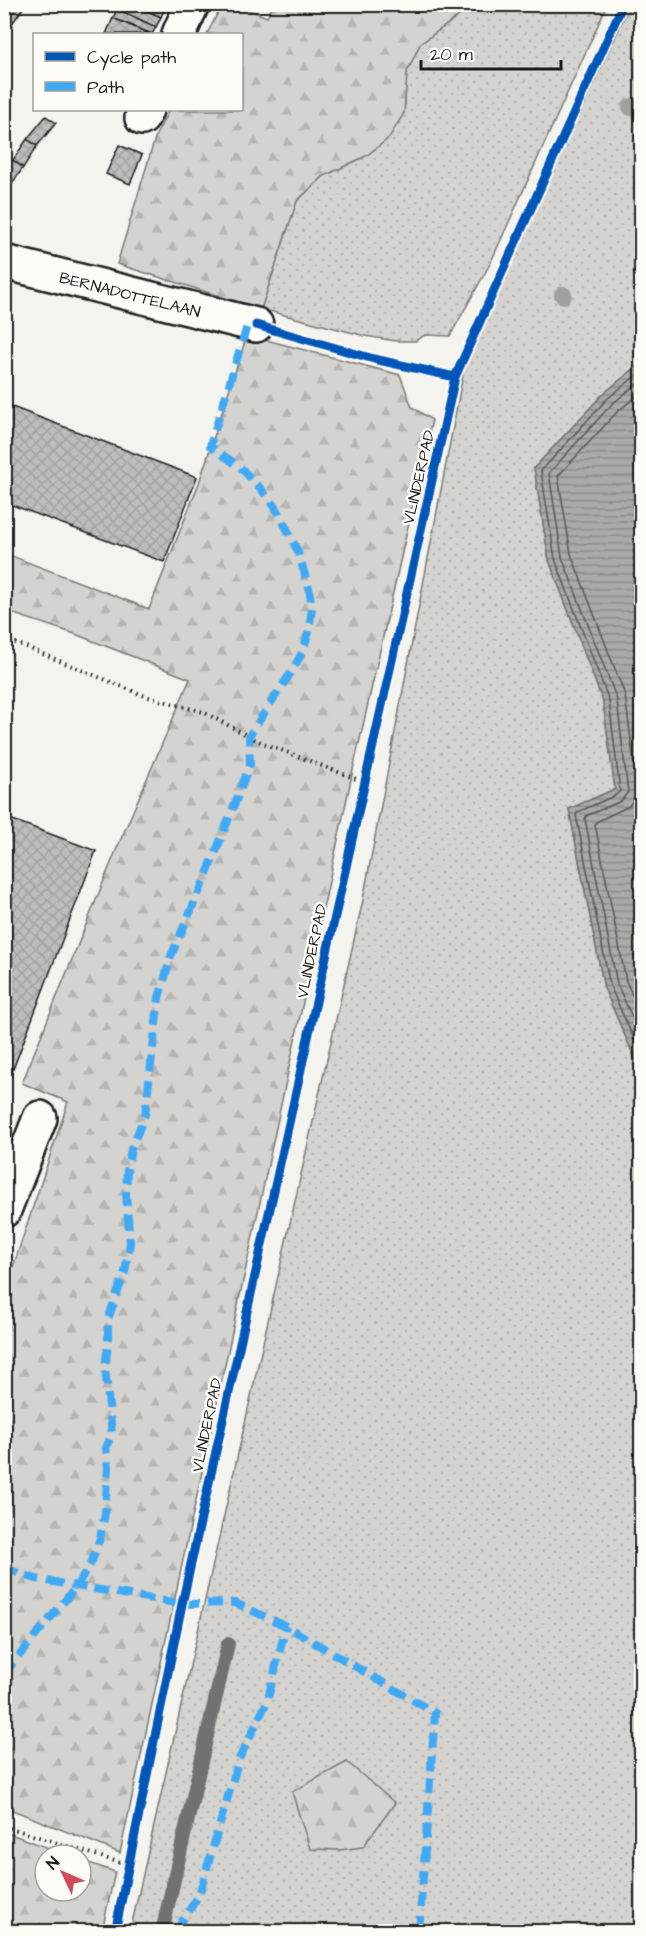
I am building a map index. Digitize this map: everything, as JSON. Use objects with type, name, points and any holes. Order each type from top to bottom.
[{"type":"street","points":[[179,33],[192,4]]},
{"type":"street","name":"BERNADOTTELAAN","points":[[4,262],[256,325]]},
{"type":"street","points":[[4,1210],[40,1118]]},
{"type":"path","points":[[4,638],[145,696],[203,712],[258,741],[364,782]]},
{"type":"path","points":[[362,793],[367,770]]},
{"type":"path","points":[[4,1826],[130,1866]]},
{"type":"path","points":[[128,1877],[132,1855]]},
{"type":"green space","points":[[222,5],[236,5],[267,17],[273,5],[492,5],[463,13],[420,44],[407,72],[404,113],[389,138],[366,156],[324,176],[297,201],[261,309],[117,264],[156,135],[168,111],[243,111],[243,33],[208,33]]},
{"type":"green space","points":[[492,5],[607,5],[490,264],[450,336],[425,335],[415,341],[396,341],[365,336],[261,309],[297,201],[324,176],[366,156],[404,113],[407,72],[420,44],[463,13]]},
{"type":"green space","points":[[630,5],[641,5],[641,363],[603,394],[534,468],[549,560],[603,702],[615,789],[569,809],[604,988],[641,1072],[641,1931],[130,1932],[363,900],[465,364]]},
{"type":"green space","points":[[247,335],[400,375],[412,407],[432,420],[353,770],[120,1853],[5,1807],[5,1291],[68,1102],[22,1083],[115,853],[190,679],[75,634],[5,611],[4,553],[149,609],[199,483]]},
{"type":"green space","points":[[347,1762],[395,1803],[363,1847],[339,1850],[310,1849],[292,1792]]},
{"type":"green space","points":[[5,1832],[35,1843],[33,1843],[33,1903],[93,1903],[93,1864],[115,1872],[102,1931],[5,1931]]},
{"type":"water","points":[[641,363],[641,1072],[604,988],[569,809],[615,789],[603,702],[549,560],[534,468],[603,394]]},
{"type":"building","points":[[4,4],[26,4],[4,35]]},
{"type":"building","points":[[119,4],[131,4],[161,17],[156,27],[117,9]]},
{"type":"building","points":[[131,4],[167,4],[161,17]]},
{"type":"building","points":[[117,9],[156,27],[153,33],[150,33],[113,18]]},
{"type":"building","points":[[113,18],[148,33],[106,33]]},
{"type":"building","points":[[46,116],[56,123],[37,146],[27,139]]},
{"type":"building","points":[[27,139],[37,146],[23,168],[13,160]]},
{"type":"building","points":[[119,145],[142,155],[130,184],[106,174]]},
{"type":"building","points":[[13,160],[23,168],[5,194],[4,172]]},
{"type":"building","points":[[4,404],[197,477],[164,562],[4,502]]},
{"type":"building","points":[[10,819],[96,851],[4,1093],[4,834]]},
{"type":"waterway","points":[[162,1932],[228,1644]]},
{"type":"marked path","points":[[4,1674],[76,1587],[92,1561],[100,1538],[105,1513],[108,1467],[106,1448],[112,1434],[105,1368],[108,1319],[125,1272],[130,1243],[126,1194],[127,1171],[131,1149],[145,1115],[159,998],[171,956],[207,874],[250,765],[249,736],[292,671],[302,653],[309,632],[312,608],[309,588],[298,552],[287,529],[275,507],[261,489],[240,467],[210,446],[248,323]]},
{"type":"marked path","points":[[4,1568],[36,1579],[182,1604],[235,1603],[286,1626],[435,1713],[419,1932]]},
{"type":"marked path","points":[[181,1932],[181,1923],[199,1895],[239,1759],[267,1702],[286,1626]]},
{"type":"cycle path","name":"VLINDERPAD","points":[[115,1932],[182,1604],[455,377],[623,4]]},
{"type":"cycle path","points":[[256,325],[374,359],[455,377]]}]
